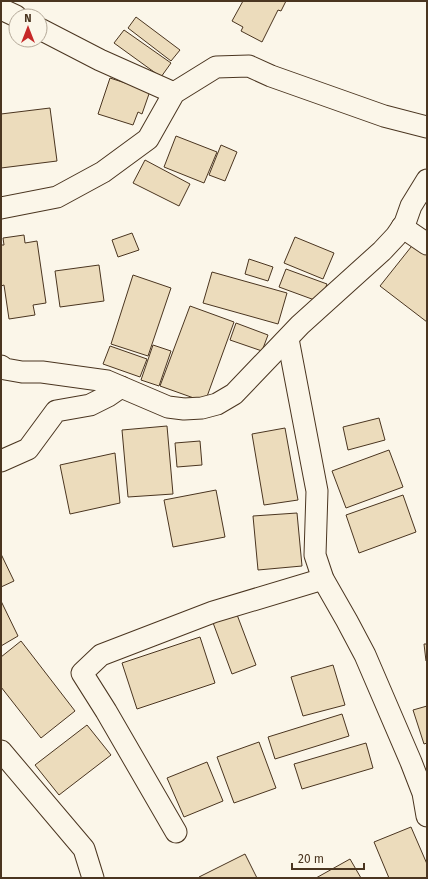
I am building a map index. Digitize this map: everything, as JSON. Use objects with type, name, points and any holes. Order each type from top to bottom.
[{"type":"street","points":[[48,33],[100,60],[174,94]]},
{"type":"street","points":[[1,208],[57,197],[103,172],[148,139],[174,94],[216,67],[249,66],[271,76],[384,116],[427,127]]},
{"type":"street","points":[[1,366],[5,369],[22,372],[42,372],[107,381],[168,407],[184,409],[202,408],[216,404],[234,394],[300,325],[382,251],[396,236],[405,223],[411,206],[427,180]]},
{"type":"street","points":[[402,227],[427,244]]},
{"type":"street","points":[[288,339],[317,491],[315,555],[322,580],[347,621],[365,655],[423,793],[427,816]]},
{"type":"street","points":[[1,461],[28,449],[56,411],[90,405],[108,396],[121,387]]},
{"type":"street","points":[[176,832],[106,711],[82,673],[101,656],[213,612],[322,580]]},
{"type":"street","points":[[1,751],[84,849],[93,878]]},
{"type":"building","points":[[243,1],[286,1],[281,11],[278,10],[262,42],[241,31],[243,27],[232,21]]},
{"type":"building","points":[[136,17],[180,50],[171,61],[128,28]]},
{"type":"building","points":[[124,30],[171,63],[161,77],[114,43]]},
{"type":"building","points":[[110,78],[150,91],[142,114],[138,112],[133,125],[98,114]]},
{"type":"building","points":[[50,108],[57,161],[1,168],[1,114]]},
{"type":"building","points":[[176,136],[217,152],[204,183],[164,167]]},
{"type":"building","points":[[221,145],[237,152],[225,181],[209,175]]},
{"type":"building","points":[[145,160],[190,184],[179,206],[133,183]]},
{"type":"building","points":[[132,233],[139,250],[118,257],[112,240]]},
{"type":"building","points":[[24,235],[25,243],[37,241],[46,303],[33,305],[35,315],[9,319],[4,285],[1,286],[1,245],[4,245],[3,238]]},
{"type":"building","points":[[295,237],[334,253],[323,279],[284,263]]},
{"type":"building","points":[[415,242],[427,251],[427,322],[380,286]]},
{"type":"building","points":[[249,259],[273,267],[268,281],[245,274]]},
{"type":"building","points":[[99,265],[104,301],[60,307],[55,271]]},
{"type":"building","points":[[286,269],[327,284],[320,302],[279,287]]},
{"type":"building","points":[[212,272],[287,293],[278,324],[203,303]]},
{"type":"building","points":[[133,275],[171,288],[148,356],[111,344]]},
{"type":"building","points":[[190,306],[234,322],[205,402],[160,386]]},
{"type":"building","points":[[236,323],[268,335],[262,351],[230,340]]},
{"type":"building","points":[[153,345],[171,351],[159,386],[141,380]]},
{"type":"building","points":[[110,346],[147,359],[140,377],[103,364]]},
{"type":"building","points":[[379,418],[385,440],[348,450],[343,427]]},
{"type":"building","points":[[167,426],[173,494],[128,497],[122,430]]},
{"type":"building","points":[[285,428],[298,500],[264,505],[252,434]]},
{"type":"building","points":[[200,441],[202,465],[177,467],[175,443]]},
{"type":"building","points":[[389,450],[403,487],[346,508],[332,471]]},
{"type":"building","points":[[115,453],[120,503],[70,514],[60,465]]},
{"type":"building","points":[[216,490],[225,537],[173,547],[164,500]]},
{"type":"building","points":[[403,495],[416,532],[359,553],[346,515]]},
{"type":"building","points":[[297,513],[302,566],[258,570],[253,516]]},
{"type":"building","points":[[1,554],[14,581],[1,587]]},
{"type":"building","points":[[1,601],[18,636],[1,646]]},
{"type":"building","points":[[236,612],[256,665],[232,674],[212,620]]},
{"type":"building","points":[[200,637],[215,683],[137,709],[122,663]]},
{"type":"building","points":[[21,641],[75,711],[41,738],[1,687],[1,657]]},
{"type":"building","points":[[424,644],[427,644],[427,661],[426,661]]},
{"type":"building","points":[[333,665],[345,705],[303,716],[291,677]]},
{"type":"building","points":[[427,706],[427,743],[424,744],[413,710]]},
{"type":"building","points":[[342,714],[349,736],[275,759],[268,737]]},
{"type":"building","points":[[87,725],[111,755],[59,795],[35,765]]},
{"type":"building","points":[[259,742],[276,788],[234,803],[217,757]]},
{"type":"building","points":[[366,743],[373,768],[302,789],[294,764]]},
{"type":"building","points":[[207,762],[223,801],[184,817],[167,778]]},
{"type":"building","points":[[411,827],[427,864],[427,877],[389,878],[374,842]]},
{"type":"building","points":[[245,854],[257,878],[199,878],[199,877]]},
{"type":"building","points":[[350,859],[361,878],[316,878]]}]
